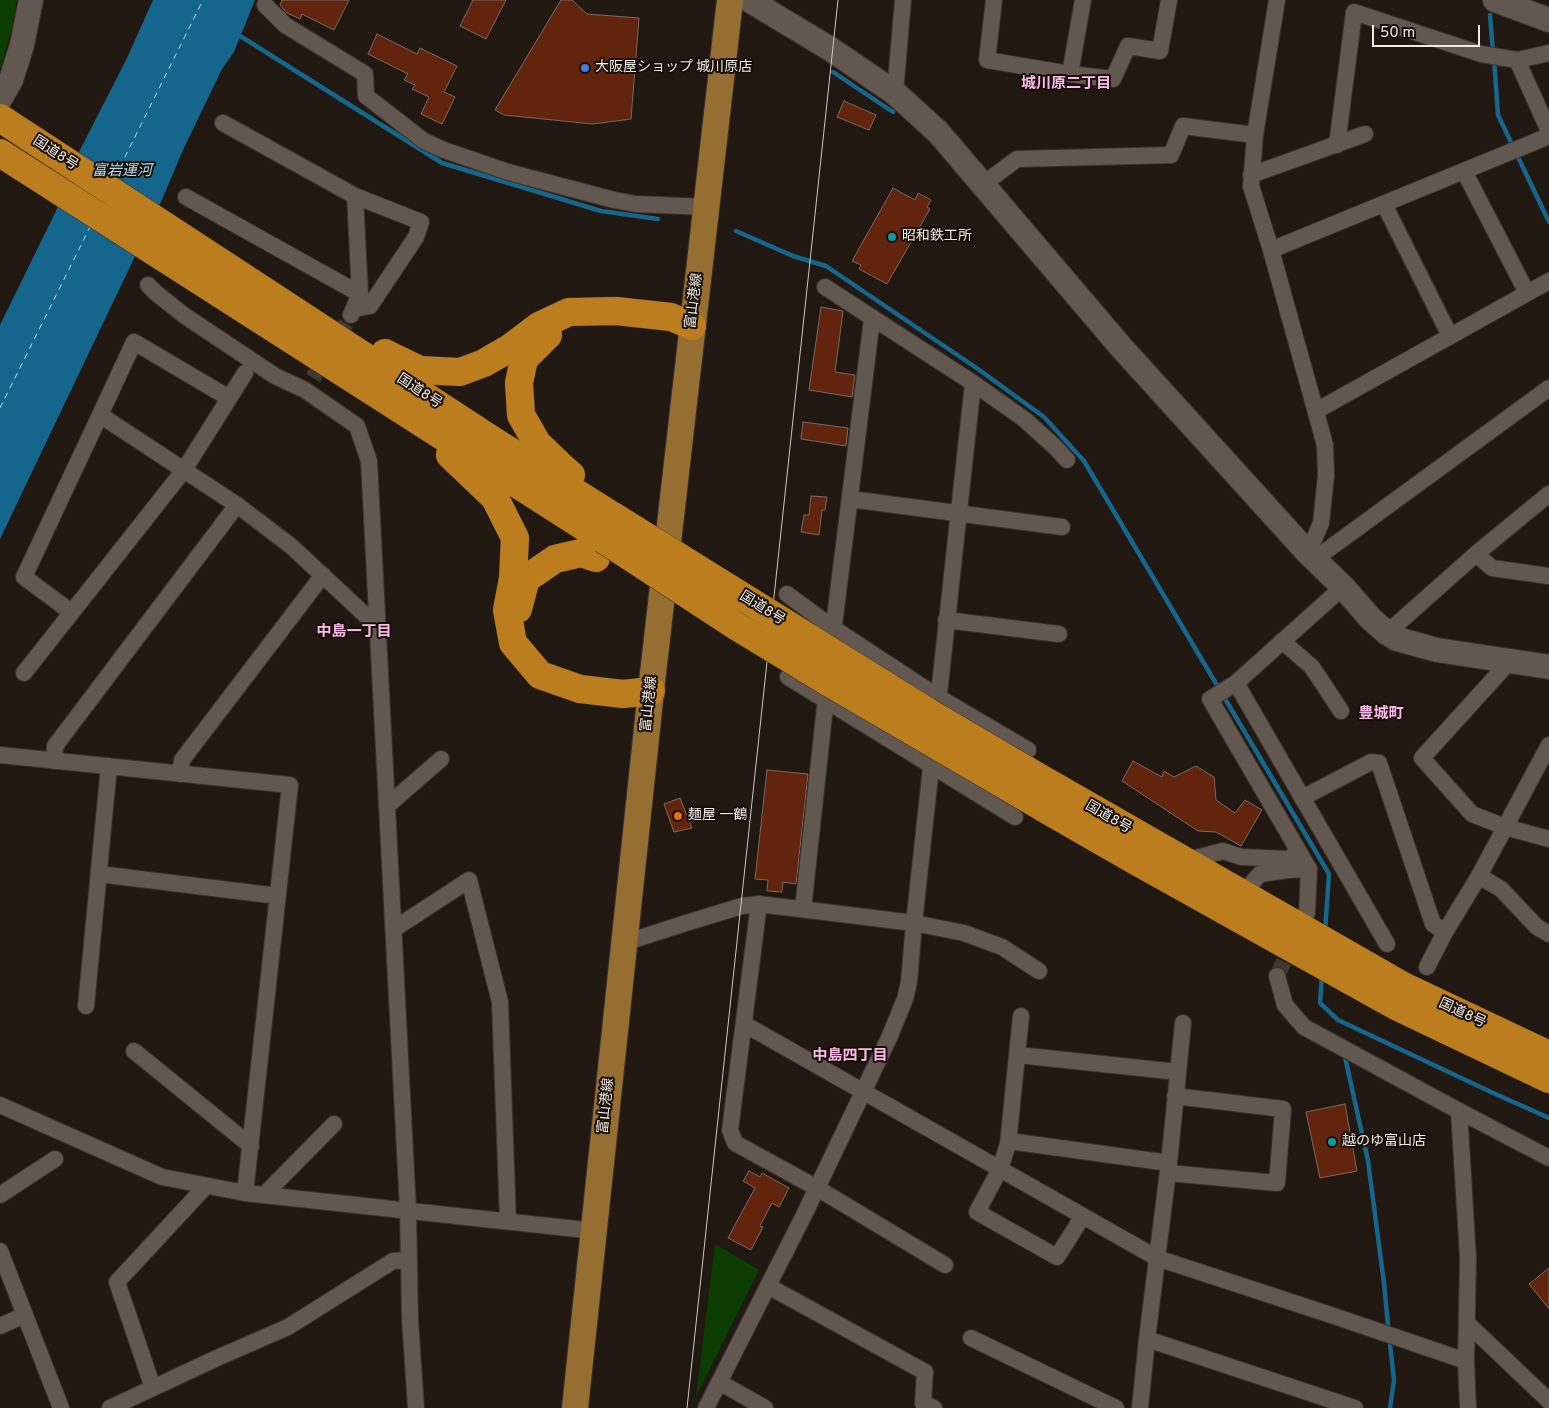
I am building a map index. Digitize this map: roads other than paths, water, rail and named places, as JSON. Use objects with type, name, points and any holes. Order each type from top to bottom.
[{"type":"highway","name":"国道8号","points":[[0,118],[191,254],[351,377],[608,530],[751,602],[928,712],[1136,861],[1396,1006],[1549,1079]]},
{"type":"highway","name":"国道8号","points":[[0,153],[191,254],[489,438],[736,626],[828,682],[1045,794],[1184,861],[1403,986],[1549,1055]]},
{"type":"highway","points":[[191,254],[267,284],[372,348],[420,370],[460,372],[484,363],[510,348],[538,326],[569,312],[616,312],[671,318],[692,326]]},
{"type":"highway","points":[[651,690],[622,679],[581,673],[544,661],[524,640],[518,606],[526,579],[555,559],[581,553],[608,530],[562,468],[537,443],[521,415],[519,383],[524,359],[546,336],[570,326],[615,326],[666,332],[692,326]]},
{"type":"highway","points":[[351,377],[457,462],[495,498],[515,538],[513,578],[507,610],[513,644],[540,674],[580,689],[623,694],[651,690]]},
{"type":"main road","name":"富山港線","points":[[576,1408],[651,690],[730,0]]},
{"type":"street","points":[[0,99],[10,80],[22,45],[31,0]]},
{"type":"street","points":[[749,0],[832,50],[894,93],[938,132],[1121,347],[1371,619],[1397,639],[1437,650],[1549,667]]},
{"type":"street","points":[[894,93],[903,0]]},
{"type":"street","points":[[994,0],[987,60],[1113,80],[1128,46],[1160,51],[1169,0]]},
{"type":"street","points":[[1070,74],[1082,0]]},
{"type":"street","points":[[1277,0],[1255,135],[1251,186],[1326,445],[1326,476],[1321,523],[1312,556]]},
{"type":"street","points":[[1495,0],[1549,20]]},
{"type":"street","points":[[265,6],[285,25],[365,74],[366,96],[424,141],[444,150],[508,172],[614,200],[636,204],[706,207]]},
{"type":"street","points":[[1337,145],[1354,12],[1481,54],[1517,60],[1549,52]]},
{"type":"street","points":[[1517,60],[1549,131]]},
{"type":"street","points":[[186,197],[355,306],[370,306],[416,237],[421,222],[355,196],[223,123]]},
{"type":"street","points":[[982,185],[1017,159],[1171,155],[1182,126],[1255,135]]},
{"type":"street","points":[[1251,175],[1365,134]]},
{"type":"street","points":[[1270,250],[1549,136]]},
{"type":"street","points":[[1464,171],[1527,293]]},
{"type":"street","points":[[355,196],[355,306]]},
{"type":"street","points":[[1384,204],[1450,336]]},
{"type":"street","points":[[1316,411],[1549,281]]},
{"type":"street","points":[[148,285],[185,316],[275,376],[309,384],[357,426],[369,461],[408,1210],[410,1319],[416,1408]]},
{"type":"street","points":[[825,287],[1024,419],[1055,447],[1066,460]]},
{"type":"street","points":[[803,909],[833,628],[872,319]]},
{"type":"street","points":[[71,612],[24,577],[134,342],[229,398]]},
{"type":"street","points":[[24,673],[184,470],[245,373]]},
{"type":"street","points":[[706,1408],[889,1038],[905,999],[909,982],[972,383]]},
{"type":"street","points":[[1312,556],[1549,388]]},
{"type":"street","points":[[100,415],[237,505],[292,546],[378,626]]},
{"type":"street","points":[[1387,632],[1476,554],[1549,494]]},
{"type":"street","points":[[850,499],[1062,528]]},
{"type":"street","points":[[54,761],[54,746],[237,505]]},
{"type":"street","points":[[1476,554],[1492,568],[1549,576]]},
{"type":"street","points":[[180,774],[182,760],[323,576]]},
{"type":"street","points":[[1307,913],[1309,869],[1210,699],[1236,683],[1343,587]]},
{"type":"street","points":[[787,594],[833,628],[938,697],[1028,750]]},
{"type":"street","points":[[946,620],[1059,634]]},
{"type":"street","points":[[1282,641],[1312,667],[1342,710]]},
{"type":"street","points":[[1510,661],[1422,758],[1472,814],[1505,827],[1549,839]]},
{"type":"street","points":[[788,677],[1015,817]]},
{"type":"street","points":[[1236,683],[1387,944]]},
{"type":"street","points":[[1426,967],[1479,876],[1549,745]]},
{"type":"street","points":[[0,755],[290,784],[245,1193]]},
{"type":"street","points":[[387,806],[441,759]]},
{"type":"street","points":[[1302,798],[1371,762],[1380,763],[1433,924],[1445,932]]},
{"type":"street","points":[[86,1006],[109,766]]},
{"type":"street","points":[[1184,861],[1223,851],[1241,857],[1288,858],[1299,852]]},
{"type":"street","points":[[1250,899],[1252,883],[1260,874],[1309,869]]},
{"type":"street","points":[[99,874],[278,896]]},
{"type":"street","points":[[1479,876],[1501,889],[1537,926],[1549,934]]},
{"type":"street","points":[[394,929],[469,880],[500,1002],[508,1221]]},
{"type":"street","points":[[759,904],[730,1130],[734,1143],[816,1188],[945,1265]]},
{"type":"street","points":[[624,943],[742,906],[759,904],[914,923],[964,932],[1002,947],[1039,971]]},
{"type":"street","points":[[1277,976],[1285,1005],[1304,1027],[1549,1158]]},
{"type":"street","points":[[1021,1016],[1009,1141],[1000,1169],[977,1212],[1057,1257],[1083,1216]]},
{"type":"street","points":[[1140,1408],[1176,1096],[1182,1023]]},
{"type":"street","points":[[744,1024],[1157,1258],[1466,1362]]},
{"type":"street","points":[[134,1051],[250,1146]]},
{"type":"street","points":[[1018,1055],[1178,1072]]},
{"type":"street","points":[[1009,1141],[1168,1168],[1277,1183],[1283,1109],[1176,1096]]},
{"type":"street","points":[[0,1105],[162,1177],[245,1193],[595,1231]]},
{"type":"street","points":[[1459,1111],[1468,1258],[1466,1362],[1468,1408]]},
{"type":"street","points":[[264,1195],[334,1124]]},
{"type":"street","points":[[0,1195],[55,1159]]},
{"type":"street","points":[[152,1388],[117,1282],[206,1186]]},
{"type":"street","points":[[0,1251],[60,1408]]},
{"type":"street","points":[[110,1408],[288,1327],[393,1261],[409,1260]]},
{"type":"street","points":[[768,1286],[925,1372],[923,1403],[934,1408]]},
{"type":"street","points":[[0,1326],[25,1315]]},
{"type":"street","points":[[1467,1323],[1549,1401]]},
{"type":"street","points":[[971,1338],[1116,1408]]},
{"type":"street","points":[[1147,1339],[1356,1408]]},
{"type":"street","points":[[719,1382],[765,1408]]},
{"type":"water","name":"富岩運河","points":[[153,0],[255,0],[234,52],[222,69],[183,150],[160,204],[0,539],[0,325],[56,211],[79,152],[127,58]]},
{"type":"waterway","points":[[1490,15],[1493,52]]},
{"type":"waterway","points":[[237,34],[442,163],[601,211],[658,219]]},
{"type":"waterway","points":[[1494,59],[1498,115],[1549,222]]},
{"type":"waterway","points":[[833,72],[893,112]]},
{"type":"waterway","points":[[736,231],[793,256],[826,266],[978,369],[1044,417],[1084,461],[1329,874],[1325,932]]},
{"type":"waterway","points":[[1322,974],[1320,1003],[1338,1020],[1549,1118]]},
{"type":"waterway","points":[[1345,1057],[1368,1161],[1388,1325]]},
{"type":"waterway","points":[[1390,1344],[1394,1380],[1390,1408]]},
{"type":"tunnel","points":[[313,378],[351,315]]},
{"type":"tunnel","points":[[1277,976],[1294,940]]},
{"type":"tram line","points":[[687,1408],[838,0]]},
{"type":"place","name":"大阪屋ショップ 城川原店","points":[[585,68]]},
{"type":"place","name":"昭和鉄工所","points":[[892,237]]},
{"type":"place","name":"麺屋 一鶴","points":[[678,816]]},
{"type":"place","name":"越のゆ富山店","points":[[1332,1142]]},
{"type":"district","name":"城川原二丁目","points":[[1066,85]]},
{"type":"district","name":"中島一丁目","points":[[354,633]]},
{"type":"district","name":"豊城町","points":[[1381,715]]},
{"type":"district","name":"中島四丁目","points":[[850,1057]]}]
